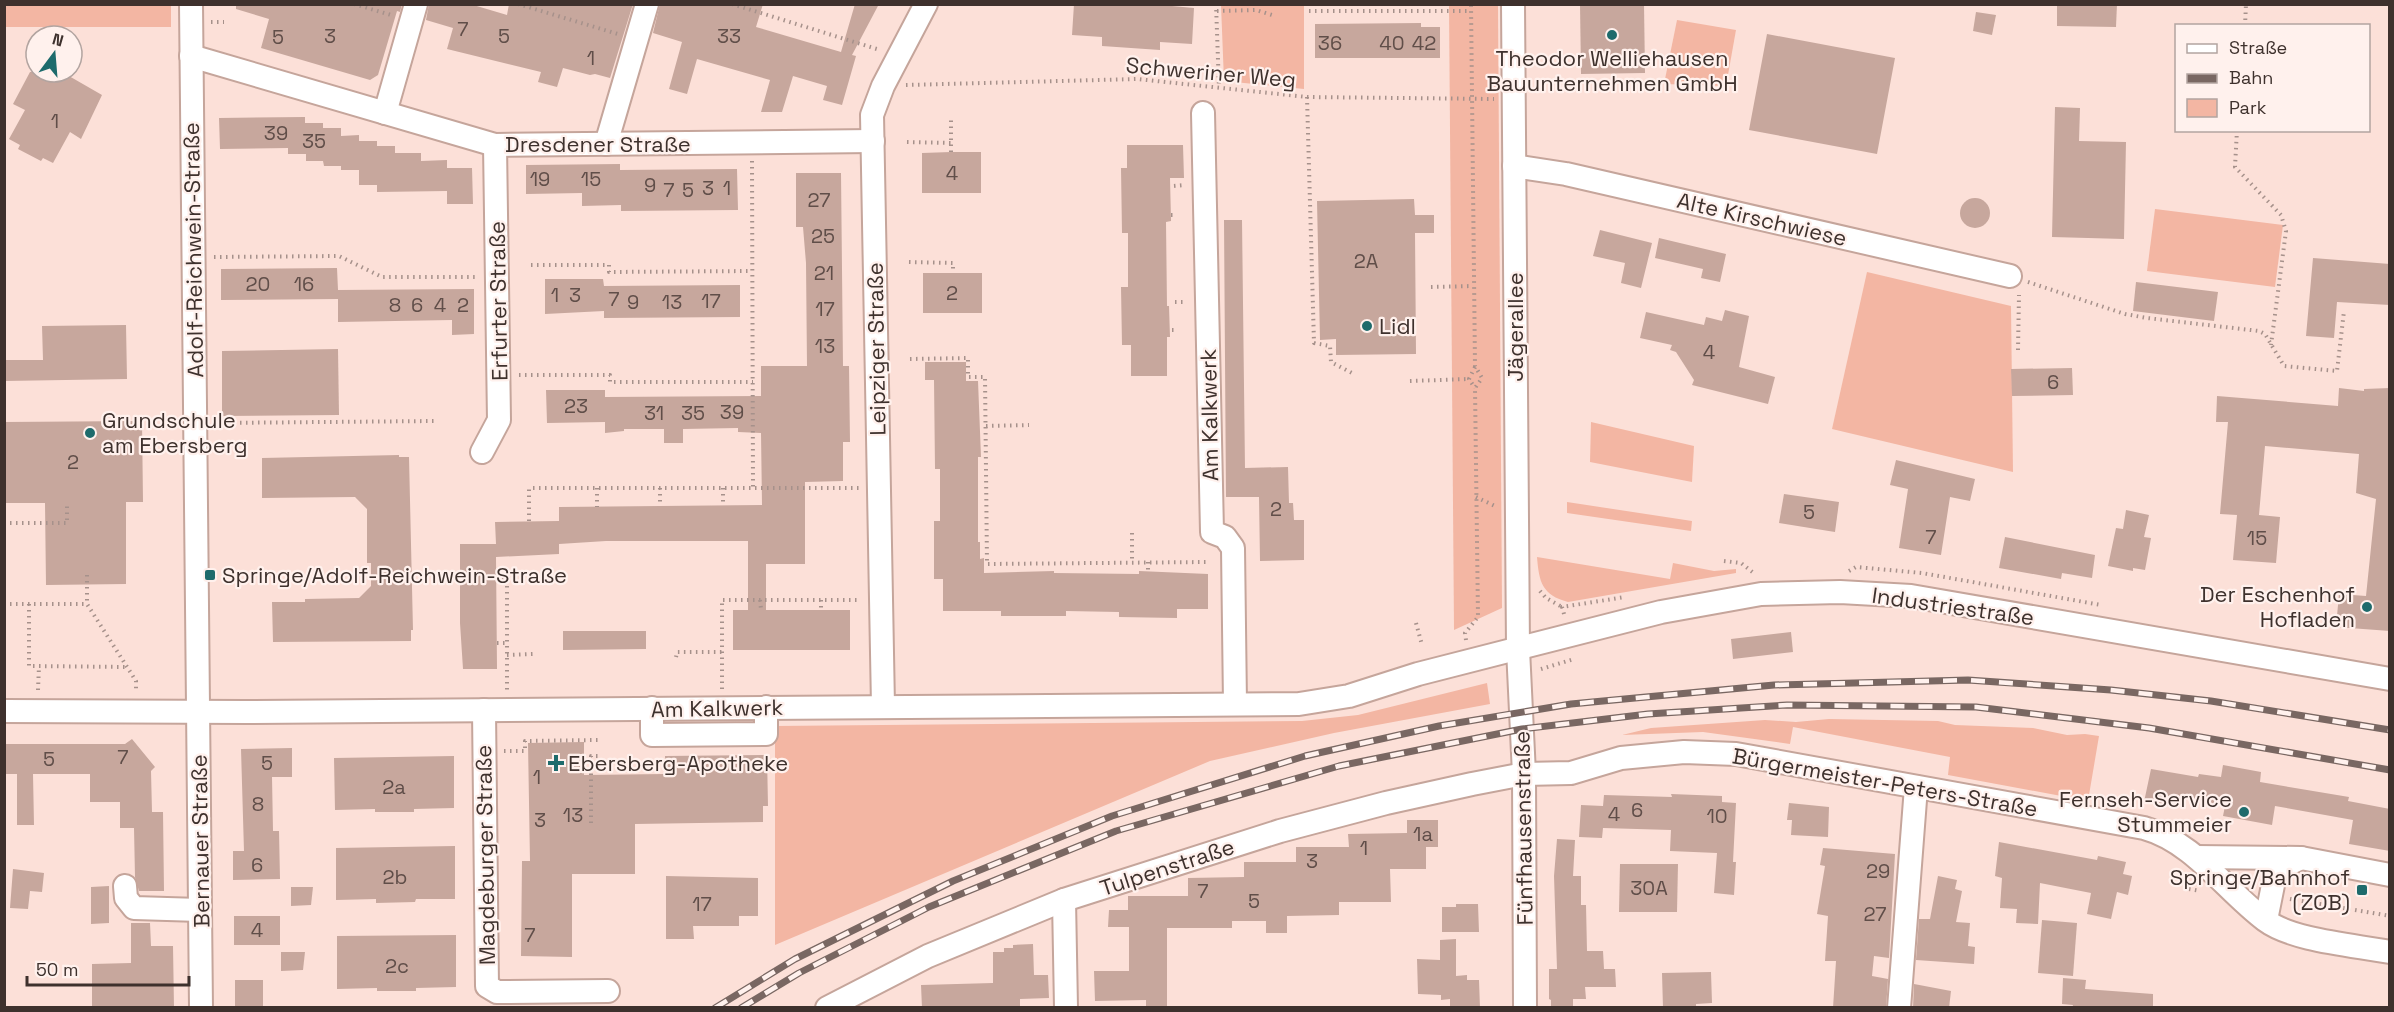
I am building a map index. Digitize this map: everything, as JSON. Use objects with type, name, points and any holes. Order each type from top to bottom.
[{"type":"street","name":"Adolf-Reichwein-Straße","points":[[191,4],[198,711]]},
{"type":"street","points":[[606,144],[647,4]]},
{"type":"street","name":"Leipziger Straße","points":[[883,706],[873,115],[883,86],[926,4]]},
{"type":"street","name":"Jägerallee","points":[[1513,4],[1518,649]]},
{"type":"street","points":[[385,112],[407,11]]},
{"type":"street","name":"Dresdener Straße","points":[[191,56],[495,145],[873,141]]},
{"type":"street","name":"Am Kalkwerk","points":[[1203,113],[1212,532],[1226,537],[1233,548],[1235,704]]},
{"type":"street","name":"Erfurter Straße","points":[[482,452],[499,420],[495,145]]},
{"type":"street","name":"Alte Kirschwiese","points":[[1514,166],[1566,174],[2015,278]]},
{"type":"street","name":"Industriestraße","points":[[1518,649],[1661,612],[1761,594],[1840,592],[1911,596],[2390,678]]},
{"type":"street","name":"Am Kalkwerk","points":[[4,711],[1299,705],[1335,700],[1471,660],[1518,649]]},
{"type":"street","name":"Fünfhausenstraße","points":[[1518,649],[1524,774],[1525,1008]]},
{"type":"street","name":"Magdeburger Straße","points":[[484,710],[487,986],[497,992],[608,991]]},
{"type":"street","name":"Bernauer Straße","points":[[198,711],[201,1008]]},
{"type":"street","name":"Bürgermeister-Peters-Straße","points":[[1524,774],[1571,773],[1621,758],[1688,752],[1736,754],[2144,828],[2158,833],[2196,857],[2266,920],[2288,933],[2390,952]]},
{"type":"street","name":"Tulpenstraße","points":[[827,1008],[928,956],[1064,900],[1280,831],[1386,803],[1524,774]]},
{"type":"street","points":[[1899,1008],[1916,787]]},
{"type":"street","points":[[2196,857],[2301,858],[2390,874]]},
{"type":"street","points":[[2266,920],[2276,870],[2301,858]]},
{"type":"street","points":[[125,886],[126,898],[134,908],[200,910]]},
{"type":"street","points":[[1064,900],[1066,1008]]},
{"type":"path","points":[[354,4],[407,11]]},
{"type":"path","points":[[518,4],[626,36]]},
{"type":"path","points":[[732,4],[882,51]]},
{"type":"path","points":[[1216,4],[1219,88]]},
{"type":"path","points":[[1469,379],[1475,366],[1471,4]]},
{"type":"path","points":[[2245,24],[2247,4]]},
{"type":"path","points":[[1216,11],[1256,10],[1275,16]]},
{"type":"path","points":[[1309,11],[1471,11]]},
{"type":"path","name":"Schweriner Weg","points":[[906,85],[1137,79],[1307,97],[1513,99]]},
{"type":"path","points":[[1307,97],[1314,343],[1330,346],[1331,362],[1354,374]]},
{"type":"path","points":[[951,116],[951,152]]},
{"type":"path","points":[[2237,132],[2235,167],[2281,215],[2285,223],[2286,231],[2271,345]]},
{"type":"path","points":[[752,142],[753,488]]},
{"type":"path","points":[[907,142],[951,143]]},
{"type":"path","points":[[208,257],[339,256],[382,277],[487,277]]},
{"type":"path","points":[[909,262],[953,263],[953,273]]},
{"type":"path","points":[[531,265],[609,265],[609,272],[752,272]]},
{"type":"path","points":[[2018,350],[2015,278],[2125,314],[2259,331],[2265,334],[2284,366],[2337,371],[2344,311]]},
{"type":"path","points":[[1431,286],[1473,286]]},
{"type":"path","points":[[910,359],[968,358],[968,377],[985,377],[986,426],[983,435],[987,564],[1207,562]]},
{"type":"path","points":[[1475,366],[1482,378],[1475,388]]},
{"type":"path","points":[[499,375],[610,375],[610,382],[753,382]]},
{"type":"path","points":[[1410,381],[1469,379]]},
{"type":"path","points":[[1469,379],[1475,388],[1478,617],[1465,633],[1471,660]]},
{"type":"path","points":[[210,423],[435,421]]},
{"type":"path","points":[[986,426],[1029,425]]},
{"type":"path","points":[[529,521],[531,488],[860,488]]},
{"type":"path","points":[[597,488],[597,507]]},
{"type":"path","points":[[660,488],[660,506]]},
{"type":"path","points":[[723,488],[723,506]]},
{"type":"path","points":[[4,523],[67,523],[67,502]]},
{"type":"path","points":[[1132,533],[1132,562]]},
{"type":"path","points":[[980,551],[987,551]]},
{"type":"path","points":[[1148,562],[1148,571]]},
{"type":"path","points":[[1033,563],[1033,572]]},
{"type":"path","points":[[87,575],[87,604],[136,681],[136,698]]},
{"type":"path","points":[[496,579],[507,579],[507,694]]},
{"type":"path","points":[[722,692],[722,600],[881,600]]},
{"type":"path","points":[[760,600],[760,609]]},
{"type":"path","points":[[821,600],[821,610]]},
{"type":"path","points":[[4,604],[87,604]]},
{"type":"path","points":[[29,604],[29,666],[128,667]]},
{"type":"path","points":[[1416,623],[1422,645]]},
{"type":"path","points":[[1570,636],[1575,659]]},
{"type":"path","points":[[497,643],[507,643]]},
{"type":"path","points":[[676,657],[677,652],[722,652]]},
{"type":"path","points":[[507,655],[533,654],[533,658]]},
{"type":"path","points":[[1536,675],[1541,669],[1585,656]]},
{"type":"path","points":[[38,698],[39,666]]},
{"type":"path","points":[[484,751],[525,750],[525,741],[598,740]]},
{"type":"path","points":[[591,823],[591,756],[599,756]]},
{"type":"path","points":[[2271,894],[2279,898],[2390,916]]},
{"type":"green space","points":[[4,5],[171,5],[171,27],[24,24],[24,27],[5,27]]},
{"type":"green space","points":[[1221,5],[1304,5],[1304,89],[1224,81]]},
{"type":"green space","points":[[1449,5],[1498,5],[1502,608],[1454,630]]},
{"type":"green space","points":[[1677,20],[1736,30],[1726,86],[1664,84]]},
{"type":"green space","points":[[2155,209],[2283,225],[2275,287],[2147,271]]},
{"type":"green space","points":[[1867,272],[2011,306],[2013,472],[1832,429]]},
{"type":"green space","points":[[1591,422],[1694,446],[1692,482],[1590,462]]},
{"type":"green space","points":[[1567,502],[1692,521],[1691,531],[1567,513]]},
{"type":"green space","points":[[1537,557],[1670,579],[1673,563],[1714,571],[1736,569],[1736,573],[1568,602],[1552,596],[1547,591],[1539,574]]},
{"type":"green space","points":[[1487,683],[1490,704],[1334,733],[1210,761],[775,945],[775,726],[1302,721],[1358,715]]},
{"type":"green space","points":[[1829,719],[1938,721],[1955,725],[2033,728],[2067,735],[2099,736],[2088,801],[1948,775],[1950,757],[1793,727],[1790,744],[1703,732],[1622,735],[1651,728],[1765,720],[1796,722]]},
{"type":"building","points":[[236,4],[402,4],[400,12],[397,11],[378,75],[370,80],[261,48],[269,19],[236,9]]},
{"type":"building","points":[[429,4],[470,4],[507,15],[509,4],[633,4],[610,78],[563,68],[557,87],[538,82],[541,72],[447,49],[453,28],[426,20]]},
{"type":"building","points":[[660,4],[763,4],[756,27],[841,52],[855,4],[879,4],[852,55],[856,56],[842,105],[823,100],[827,86],[793,76],[782,112],[761,112],[770,80],[697,59],[687,94],[669,89],[682,42],[653,33]]},
{"type":"building","points":[[1074,4],[1150,4],[1194,8],[1192,44],[1160,42],[1160,50],[1102,46],[1102,37],[1072,35]]},
{"type":"building","name":"Theodor Welliehausen Bauunternehmen GmbH","points":[[1580,4],[1644,4],[1645,73],[1581,74]]},
{"type":"building","points":[[2057,4],[2117,4],[2116,27],[2057,26]]},
{"type":"building","points":[[1976,12],[1996,15],[1992,35],[1973,31]]},
{"type":"building","points":[[1421,23],[1421,27],[1440,27],[1440,58],[1315,58],[1315,24]]},
{"type":"building","points":[[1767,34],[1895,58],[1877,154],[1749,130]]},
{"type":"building","points":[[24,83],[83,84],[102,95],[81,139],[70,132],[53,163],[43,158],[41,161],[18,149],[20,145],[9,139],[25,110],[13,104]]},
{"type":"building","points":[[2055,107],[2080,108],[2079,141],[2126,142],[2124,239],[2052,237]]},
{"type":"building","points":[[305,117],[305,123],[323,123],[323,128],[341,128],[341,136],[359,135],[359,141],[377,141],[377,146],[395,146],[395,153],[421,153],[421,161],[447,160],[447,168],[472,168],[473,204],[447,204],[447,191],[377,192],[377,185],[359,185],[359,170],[341,170],[341,166],[324,166],[323,161],[306,161],[306,154],[288,154],[288,148],[220,149],[219,118]]},
{"type":"building","points":[[1127,145],[1183,145],[1184,178],[1170,178],[1171,221],[1166,222],[1167,306],[1169,306],[1170,337],[1167,337],[1167,376],[1131,376],[1131,345],[1122,345],[1121,287],[1128,287],[1128,233],[1122,233],[1121,168],[1127,168]]},
{"type":"building","points":[[981,152],[981,193],[922,193],[922,153]]},
{"type":"building","points":[[620,164],[620,170],[737,169],[738,210],[621,211],[621,205],[582,206],[582,193],[526,194],[526,165]]},
{"type":"building","points":[[796,173],[841,173],[843,366],[849,366],[850,442],[843,442],[843,481],[805,482],[805,564],[766,564],[766,610],[850,610],[850,650],[733,650],[733,610],[748,610],[748,541],[606,541],[559,544],[559,554],[496,557],[497,669],[463,669],[460,623],[460,544],[496,544],[495,522],[559,521],[559,507],[762,505],[761,433],[738,432],[738,428],[683,429],[683,443],[664,443],[664,429],[624,429],[624,431],[605,433],[605,422],[547,423],[546,390],[605,390],[605,397],[761,396],[761,366],[807,366],[806,263],[803,227],[796,227]]},
{"type":"building","points":[[1975,198],[1986,202],[1990,213],[1986,224],[1975,228],[1964,224],[1960,213],[1964,202]]},
{"type":"building","points":[[1414,199],[1415,215],[1434,215],[1434,233],[1415,233],[1416,354],[1336,355],[1336,339],[1320,340],[1317,201]]},
{"type":"building","points":[[1224,220],[1242,220],[1245,468],[1288,467],[1289,503],[1293,503],[1294,520],[1304,520],[1304,560],[1260,561],[1259,497],[1226,497]]},
{"type":"building","points":[[1600,230],[1652,243],[1641,288],[1621,283],[1625,263],[1593,256]]},
{"type":"building","points":[[1659,238],[1726,254],[1720,282],[1701,278],[1703,269],[1655,258]]},
{"type":"building","points":[[2313,258],[2390,264],[2390,305],[2337,302],[2334,338],[2306,336]]},
{"type":"building","points":[[337,268],[338,290],[474,289],[474,334],[452,335],[452,320],[338,322],[338,299],[221,300],[221,269]]},
{"type":"building","points":[[923,273],[982,273],[982,313],[923,313]]},
{"type":"building","points":[[545,279],[603,279],[604,286],[740,285],[740,317],[604,318],[604,311],[545,314]]},
{"type":"building","points":[[2136,282],[2218,292],[2214,321],[2133,311]]},
{"type":"building","points":[[1725,310],[1749,316],[1739,367],[1775,377],[1768,404],[1692,385],[1694,380],[1676,352],[1670,350],[1672,345],[1640,338],[1646,312],[1704,325],[1706,317],[1722,321]]},
{"type":"building","points":[[126,325],[127,379],[4,381],[4,360],[43,360],[42,326]]},
{"type":"building","points":[[338,349],[339,415],[222,416],[222,351]]},
{"type":"building","points":[[925,362],[966,362],[966,381],[978,381],[981,457],[978,457],[978,542],[980,542],[980,559],[984,558],[984,573],[1054,571],[1054,573],[1139,574],[1139,571],[1208,574],[1208,609],[1177,609],[1177,618],[1119,617],[1119,612],[1066,611],[1066,616],[1001,616],[1001,611],[943,611],[943,579],[934,579],[934,521],[940,521],[940,469],[935,469],[934,380],[925,380]]},
{"type":"building","points":[[2072,368],[2073,395],[2012,396],[2011,369]]},
{"type":"building","points":[[2339,388],[2364,391],[2364,389],[2390,388],[2390,631],[2336,627],[2339,594],[2366,596],[2376,499],[2356,493],[2359,454],[2265,446],[2259,515],[2280,517],[2276,563],[2233,560],[2237,515],[2220,514],[2228,422],[2216,422],[2217,396],[2338,406]]},
{"type":"building","points":[[142,421],[143,502],[126,502],[126,584],[46,585],[45,503],[4,503],[4,422]]},
{"type":"building","points":[[399,455],[399,457],[409,457],[413,630],[411,630],[411,641],[273,642],[272,602],[359,598],[371,586],[371,563],[367,563],[367,509],[355,497],[262,498],[262,458]]},
{"type":"building","points":[[1896,460],[1975,479],[1970,501],[1950,497],[1941,555],[1899,548],[1908,489],[1890,485]]},
{"type":"building","points":[[1784,494],[1839,502],[1835,532],[1779,523]]},
{"type":"building","points":[[2126,510],[2149,515],[2144,537],[2151,538],[2145,570],[2133,568],[2133,571],[2108,566],[2116,528],[2123,529]]},
{"type":"building","points":[[2005,537],[2095,555],[2092,578],[2062,573],[2061,579],[1999,568]]},
{"type":"building","points":[[563,631],[646,631],[646,649],[563,650]]},
{"type":"building","points":[[1791,632],[1793,652],[1733,659],[1731,639]]},
{"type":"building","points":[[132,739],[155,767],[151,771],[152,812],[163,812],[164,891],[139,891],[135,877],[134,828],[120,828],[120,802],[90,802],[90,774],[33,774],[34,825],[17,825],[17,774],[4,774],[4,744],[125,744]]},
{"type":"building","points":[[584,742],[584,775],[665,774],[665,756],[767,755],[768,806],[763,806],[763,822],[635,824],[635,874],[572,874],[572,957],[521,956],[522,861],[530,861],[528,743]]},
{"type":"building","points":[[292,748],[292,777],[272,777],[273,831],[279,831],[280,879],[233,880],[233,851],[244,851],[241,749]]},
{"type":"building","points":[[454,756],[454,808],[414,809],[414,812],[375,812],[375,809],[335,810],[334,758]]},
{"type":"building","points":[[2223,765],[2261,772],[2260,782],[2349,797],[2348,801],[2390,809],[2390,851],[2349,844],[2353,820],[2275,806],[2272,825],[2223,816],[2225,806],[2176,796],[2175,807],[2144,802],[2151,769],[2198,777],[2199,774],[2221,777]]},
{"type":"building","points":[[1671,794],[1722,796],[1722,802],[1736,803],[1734,895],[1714,893],[1717,853],[1670,851],[1671,830],[1603,828],[1602,838],[1579,837],[1581,805],[1603,806],[1604,795],[1672,797]]},
{"type":"building","points":[[1789,803],[1829,807],[1828,837],[1791,835],[1792,820],[1787,820]]},
{"type":"building","points":[[1407,820],[1438,820],[1438,847],[1426,847],[1426,869],[1390,869],[1391,902],[1339,902],[1339,915],[1287,916],[1287,933],[1266,933],[1266,921],[1232,921],[1232,928],[1167,928],[1167,1008],[1146,1008],[1146,1000],[1095,1001],[1094,971],[1129,971],[1129,927],[1108,927],[1109,910],[1128,910],[1128,896],[1188,896],[1188,878],[1244,877],[1244,862],[1296,862],[1296,847],[1349,847],[1348,834],[1407,833]]},
{"type":"building","points":[[1557,839],[1575,840],[1573,876],[1581,876],[1581,905],[1586,905],[1587,951],[1603,951],[1604,969],[1615,969],[1616,987],[1585,987],[1586,999],[1573,999],[1573,1008],[1551,1008],[1549,999],[1549,969],[1557,969],[1554,876]]},
{"type":"building","points":[[1999,842],[2097,860],[2098,856],[2126,862],[2123,874],[2132,876],[2128,895],[2117,892],[2111,919],[2087,914],[2091,893],[2040,883],[2038,924],[2016,923],[2017,909],[2000,908],[2002,878],[1995,876]]},
{"type":"building","points":[[455,846],[455,899],[416,899],[415,902],[376,903],[376,899],[336,900],[336,848]]},
{"type":"building","points":[[1823,848],[1895,854],[1889,958],[1874,956],[1872,976],[1888,979],[1886,1008],[1833,1008],[1836,961],[1825,961],[1828,916],[1817,914],[1825,866],[1820,865]]},
{"type":"building","points":[[1620,864],[1678,864],[1677,912],[1619,912]]},
{"type":"building","points":[[13,869],[44,873],[42,892],[30,891],[28,909],[10,908]]},
{"type":"building","points":[[666,876],[758,878],[758,916],[739,916],[739,926],[693,926],[694,939],[666,939]]},
{"type":"building","points":[[1938,876],[1957,880],[1955,889],[1962,891],[1956,922],[1970,923],[1968,946],[1975,947],[1974,964],[1916,960],[1919,919],[1930,919]]},
{"type":"building","points":[[109,886],[109,923],[91,924],[91,887]]},
{"type":"building","points":[[291,887],[313,887],[311,905],[291,906]]},
{"type":"building","points":[[1456,904],[1478,904],[1479,932],[1442,932],[1442,907],[1456,907]]},
{"type":"building","points":[[234,916],[280,916],[280,945],[234,945]]},
{"type":"building","points":[[2042,920],[2077,923],[2073,976],[2038,973]]},
{"type":"building","points":[[131,923],[150,923],[151,946],[173,946],[174,1008],[92,1008],[92,964],[131,963]]},
{"type":"building","points":[[456,935],[456,987],[416,988],[416,991],[377,991],[377,988],[337,989],[337,936]]},
{"type":"building","points":[[1456,939],[1456,976],[1467,975],[1467,980],[1479,980],[1480,1008],[1450,1008],[1450,999],[1441,1000],[1441,995],[1418,994],[1417,959],[1440,960],[1440,940]]},
{"type":"building","points":[[1033,944],[1034,975],[1048,975],[1049,998],[1020,999],[1020,1008],[922,1008],[921,985],[993,983],[993,952],[1004,952],[1004,948],[1013,948],[1013,945]]},
{"type":"building","points":[[281,952],[305,952],[303,970],[281,971]]},
{"type":"building","points":[[1711,972],[1712,1003],[1696,1004],[1696,1008],[1663,1008],[1662,973]]},
{"type":"building","points":[[2063,978],[2086,980],[2085,989],[2153,994],[2153,1008],[2072,1008],[2073,1005],[2062,1004]]},
{"type":"building","points":[[235,980],[263,980],[263,1008],[235,1008]]},
{"type":"building","points":[[1914,984],[1951,991],[1949,1008],[1913,1008]]},
{"type":"railway","points":[[715,1008],[795,959],[953,881],[1112,816],[1305,756],[1439,726],[1571,704],[1774,685],[1968,680],[2111,690],[2211,701],[2390,730]]},
{"type":"railway","points":[[741,1008],[799,973],[929,907],[1116,831],[1339,766],[1522,729],[1648,714],[1787,705],[1976,707],[2149,728],[2390,770]]},
{"type":"place","name":"Theodor Welliehausen Bauunternehmen GmbH","points":[[1612,35]]},
{"type":"place","name":"Lidl","points":[[1367,326]]},
{"type":"place","name":"Grundschule am Ebersberg","points":[[90,433]]},
{"type":"place","name":"Springe/Adolf-Reichwein-Straße","points":[[210,575]]},
{"type":"place","name":"Der Eschenhof Hofladen","points":[[2367,607]]},
{"type":"place","name":"Ebersberg-Apotheke","points":[[556,763]]},
{"type":"place","name":"Fernseh-Service Stummeier","points":[[2244,812]]},
{"type":"place","name":"Springe/Bahnhof (ZOB)","points":[[2362,890]]}]
